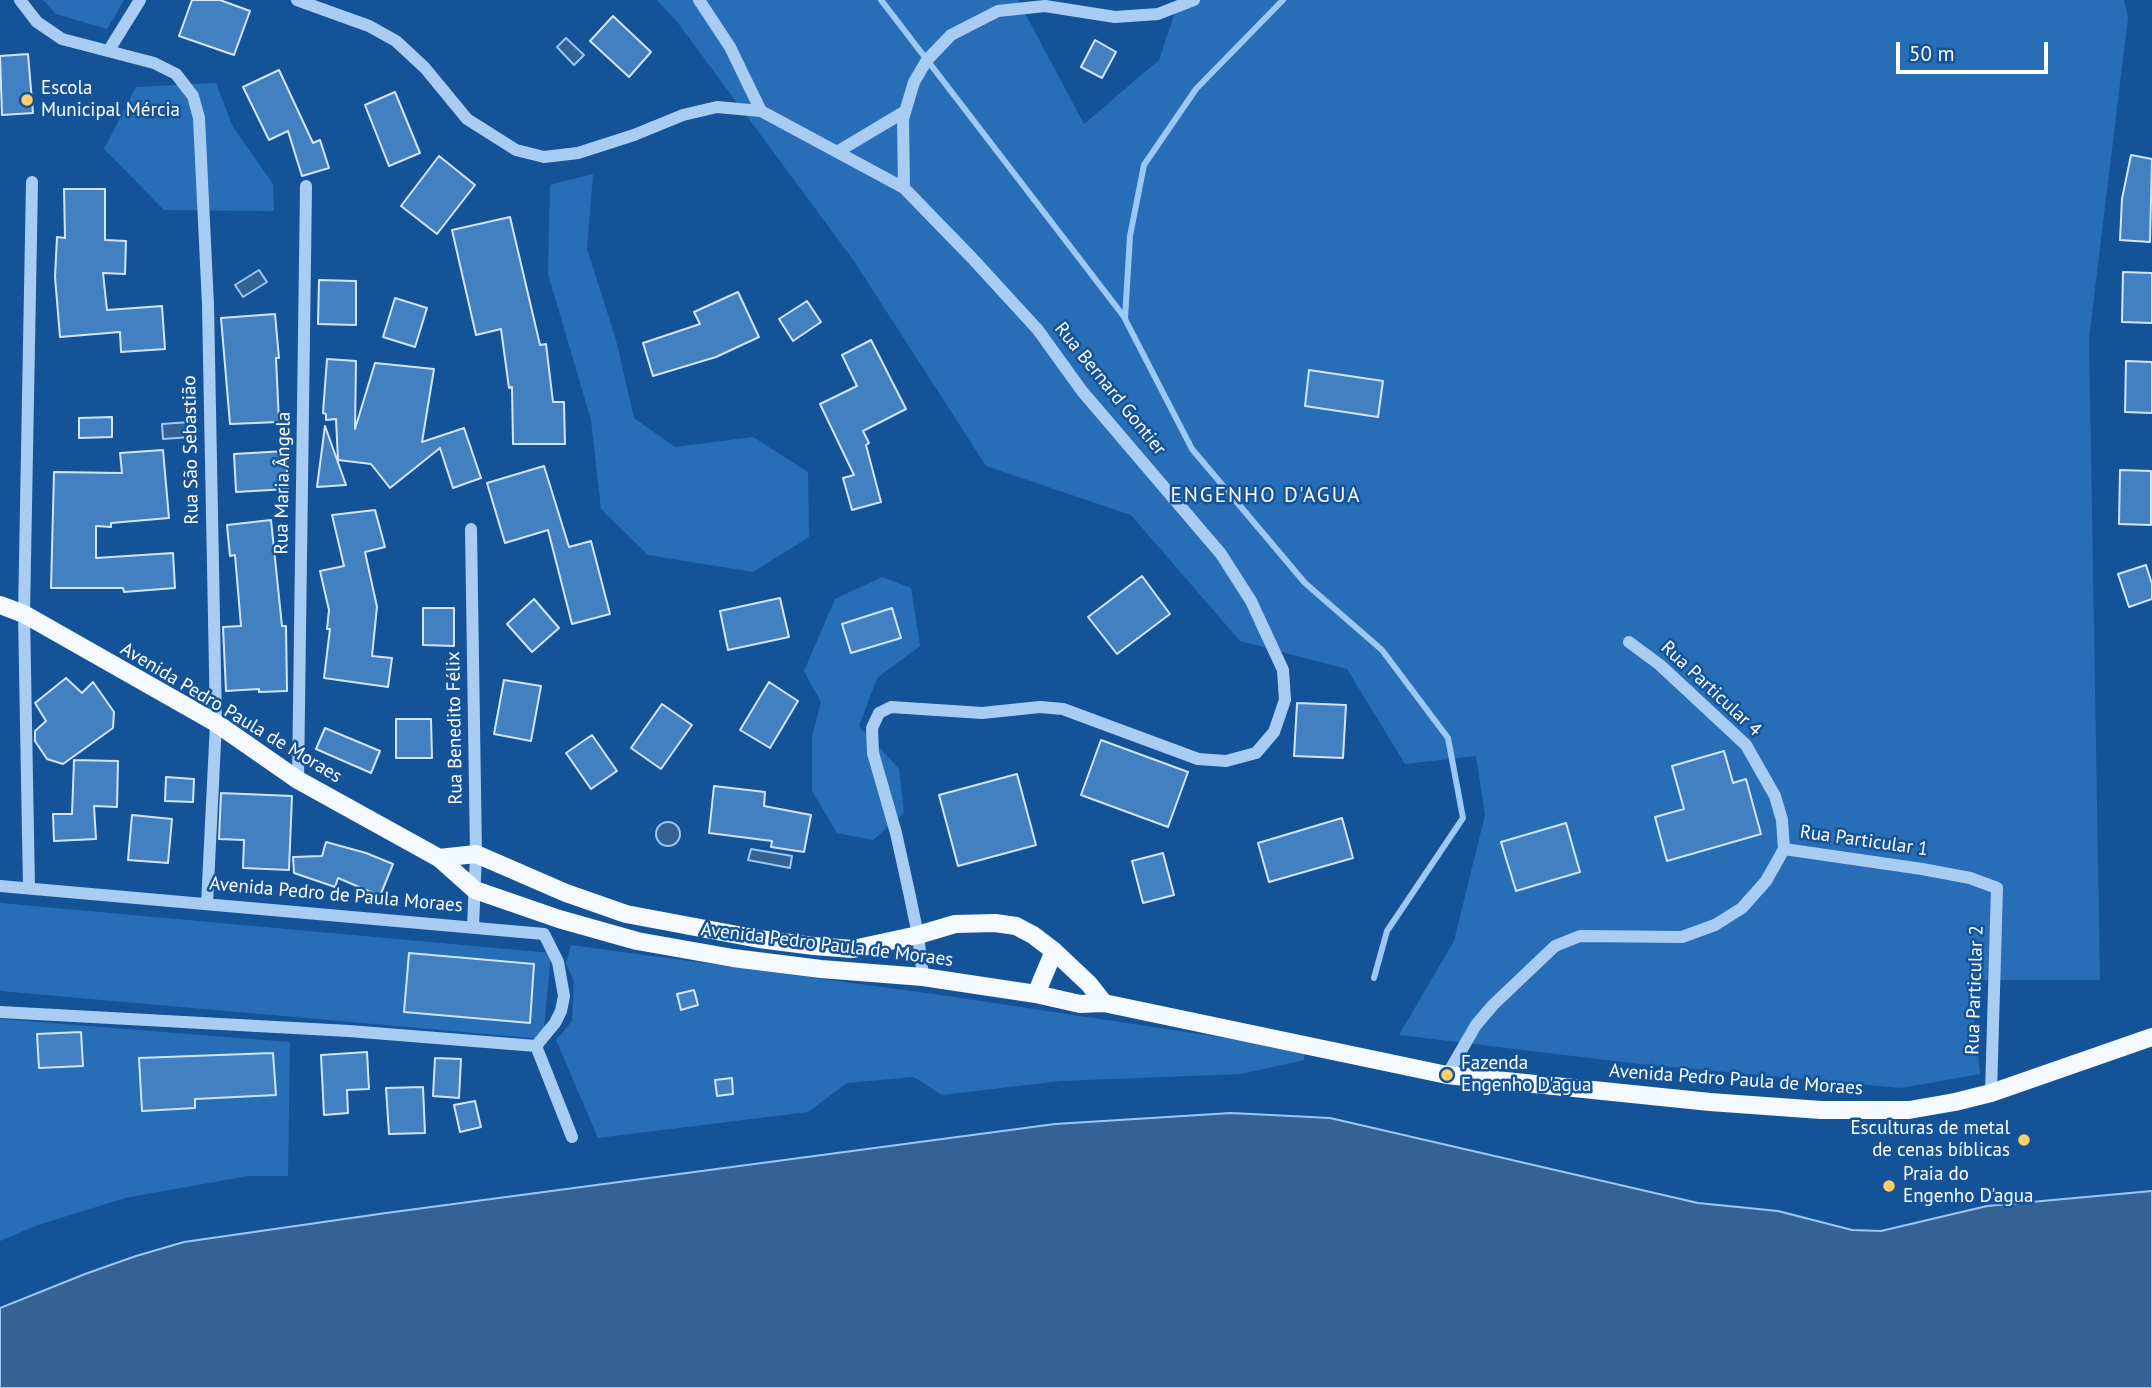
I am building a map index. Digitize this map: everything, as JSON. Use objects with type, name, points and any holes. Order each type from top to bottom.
[{"type":"main road","name":"Avenida Pedro Paula de Moraes","points":[[0,605],[24,614],[216,723],[298,780],[439,858],[475,890],[559,919],[637,941],[821,969],[923,977],[1036,994],[1080,1004],[1104,1003],[1447,1076],[1821,1110],[1909,1110],[1991,1093],[2152,1037]]},
{"type":"main road","name":"Avenida Pedro Paula de Moraes","points":[[439,858],[476,854],[626,914],[760,939],[853,949],[955,924],[995,923],[1016,926],[1033,934],[1054,951],[1089,984],[1104,1003]]},
{"type":"main road","points":[[1036,994],[1054,951]]},
{"type":"street","name":"Rua São Sebastião","points":[[20,0],[37,22],[62,39],[154,62],[176,74],[192,96],[199,118],[208,305],[216,723],[206,904]]},
{"type":"street","points":[[109,50],[140,0]]},
{"type":"street","points":[[297,0],[369,26],[396,41],[425,68],[467,119],[525,153],[544,157],[578,153],[634,135],[683,115],[717,107],[761,111]]},
{"type":"street","points":[[699,0],[730,47],[761,111]]},
{"type":"street","points":[[904,188],[904,112],[914,82],[927,60],[951,35],[998,10],[1045,6],[1115,16],[1158,14],[1194,0]]},
{"type":"street","name":"Rua Bernard Gontier","points":[[761,111],[904,188],[972,258],[1038,330],[1082,391],[1222,554],[1251,601],[1283,670],[1285,700],[1274,732],[1256,753],[1226,761],[1198,759],[1063,709],[1040,707],[982,713],[891,707],[879,713],[872,728],[873,753],[895,833],[918,935],[923,977]]},
{"type":"street","points":[[837,152],[904,112]]},
{"type":"street","points":[[29,888],[24,614],[32,181]]},
{"type":"street","name":"Rua Maria Ângela","points":[[298,780],[306,186]]},
{"type":"street","name":"Rua Benedito Félix","points":[[471,529],[476,854],[473,927]]},
{"type":"street","name":"Rua Particular 4","points":[[1629,642],[1660,665],[1746,745],[1775,796],[1782,820],[1784,849]]},
{"type":"street","name":"Rua Particular 1","points":[[1447,1076],[1476,1025],[1493,1005],[1555,946],[1580,936],[1682,937],[1715,925],[1742,908],[1766,881],[1784,849],[1922,869],[1970,878],[1997,888]]},
{"type":"street","name":"Avenida Pedro de Paula Moraes","points":[[0,886],[544,934]]},
{"type":"street","name":"Rua Particular 2","points":[[1991,1093],[1997,888]]},
{"type":"street","points":[[536,1046],[555,1023],[564,996],[558,962],[544,934],[559,919]]},
{"type":"street","points":[[0,1012],[349,1031],[536,1046]]},
{"type":"street","points":[[536,1046],[572,1136]]},
{"type":"shaded area","points":[[43,0],[124,0],[107,29],[56,14]]},
{"type":"shaded area","points":[[657,0],[1018,0],[1084,124],[1159,60],[1179,0],[2124,0],[2128,18],[2089,338],[2100,980],[1970,980],[1980,1074],[1901,1088],[1639,1064],[1399,1035],[1454,941],[1485,815],[1476,756],[1405,764],[1347,669],[1240,641],[1131,515],[986,466],[854,261],[678,23]]},
{"type":"shaded area","points":[[566,38],[584,55],[574,65],[557,47]]},
{"type":"shaded area","points":[[216,83],[233,127],[273,184],[274,211],[164,210],[104,149],[136,87]]},
{"type":"shaded area","points":[[593,174],[587,249],[616,340],[634,418],[675,447],[753,437],[808,472],[809,537],[753,572],[648,555],[601,509],[591,420],[548,274],[550,185]]},
{"type":"shaded area","points":[[259,270],[267,282],[243,297],[235,285]]},
{"type":"shaded area","points":[[190,422],[191,437],[163,439],[162,424]]},
{"type":"shaded area","points":[[882,577],[911,588],[920,646],[877,678],[859,726],[899,769],[904,813],[873,840],[837,833],[812,791],[812,737],[821,702],[804,671],[835,599]]},
{"type":"shaded area","points":[[668,822],[677,825],[680,834],[677,843],[668,846],[659,843],[656,834],[659,825]]},
{"type":"shaded area","points":[[751,849],[792,856],[790,868],[748,860]]},
{"type":"shaded area","points":[[0,903],[551,953],[543,1039],[0,991]]},
{"type":"shaded area","points":[[571,945],[941,995],[1305,1050],[1304,1060],[1241,1074],[1060,1081],[942,1095],[914,1077],[847,1083],[808,1112],[598,1138],[556,1040],[572,1021],[574,981],[566,963]]},
{"type":"shaded area","points":[[0,1019],[290,1042],[288,1176],[248,1176],[125,1198],[35,1226],[0,1241]]},
{"type":"shaded area","points":[[1231,1113],[1330,1118],[1698,1203],[1778,1211],[1852,1230],[1881,1231],[1987,1206],[2152,1191],[2152,1388],[0,1388],[0,1308],[85,1274],[184,1242],[1055,1124]]},
{"type":"building","points":[[192,0],[220,0],[250,11],[234,55],[179,36]]},
{"type":"building","points":[[613,16],[651,52],[629,77],[590,41]]},
{"type":"building","points":[[1095,40],[1116,52],[1102,78],[1081,67]]},
{"type":"building","points":[[28,54],[33,113],[2,115],[0,56]]},
{"type":"building","points":[[279,70],[313,143],[320,140],[329,168],[302,176],[288,131],[269,140],[243,87]]},
{"type":"building","points":[[395,92],[420,153],[389,166],[365,105]]},
{"type":"building","points":[[2131,155],[2152,159],[2150,242],[2120,240],[2122,199]]},
{"type":"building","points":[[439,156],[475,185],[437,234],[401,206]]},
{"type":"building","points":[[64,189],[105,189],[105,240],[126,241],[125,274],[103,273],[107,310],[162,306],[165,349],[121,352],[120,332],[60,337],[55,277],[57,237],[65,238]]},
{"type":"building","points":[[510,217],[540,345],[546,344],[553,402],[564,402],[565,444],[513,444],[512,387],[509,388],[501,329],[476,335],[452,230]]},
{"type":"building","points":[[2123,272],[2152,273],[2152,323],[2122,322]]},
{"type":"building","points":[[319,280],[356,281],[356,325],[318,324]]},
{"type":"building","points":[[738,292],[759,337],[716,357],[653,376],[643,343],[700,324],[694,312]]},
{"type":"building","points":[[395,298],[427,308],[415,347],[383,337]]},
{"type":"building","points":[[807,301],[821,322],[793,341],[779,319]]},
{"type":"building","points":[[275,314],[279,358],[276,358],[279,422],[230,424],[221,318]]},
{"type":"building","points":[[871,340],[906,409],[863,431],[869,443],[866,445],[881,502],[852,510],[843,478],[854,475],[820,404],[857,386],[842,355]]},
{"type":"building","points":[[327,359],[356,361],[355,429],[375,363],[434,369],[422,442],[464,428],[481,478],[453,488],[440,448],[390,488],[371,464],[338,460],[336,419],[326,420],[326,414],[323,413]]},
{"type":"building","points":[[2126,361],[2152,362],[2152,413],[2125,412]]},
{"type":"building","points":[[1309,370],[1383,381],[1378,417],[1305,406]]},
{"type":"building","points":[[112,417],[112,437],[79,438],[79,418]]},
{"type":"building","points":[[325,426],[346,485],[317,487]]},
{"type":"building","points":[[163,450],[169,518],[111,523],[111,527],[96,526],[96,558],[173,553],[175,588],[124,592],[123,588],[51,588],[54,472],[122,473],[120,453]]},
{"type":"building","points":[[286,451],[288,489],[236,492],[234,454]]},
{"type":"building","points":[[544,466],[569,547],[591,541],[610,614],[572,624],[548,530],[505,543],[487,483]]},
{"type":"building","points":[[2120,470],[2151,471],[2151,525],[2119,524]]},
{"type":"building","points":[[375,510],[385,547],[365,552],[377,607],[372,656],[392,658],[388,687],[324,678],[330,629],[327,629],[329,610],[320,571],[344,566],[332,515]]},
{"type":"building","points":[[271,520],[282,626],[286,626],[287,691],[226,691],[223,627],[241,626],[235,555],[230,556],[227,525]]},
{"type":"building","points":[[2146,565],[2152,584],[2152,599],[2129,607],[2118,574]]},
{"type":"building","points":[[1142,576],[1170,614],[1117,654],[1088,617]]},
{"type":"building","points":[[780,598],[789,637],[728,650],[720,611]]},
{"type":"building","points":[[534,599],[559,628],[532,652],[507,624]]},
{"type":"building","points":[[423,608],[454,608],[454,646],[423,645]]},
{"type":"building","points":[[892,608],[901,638],[851,653],[842,624]]},
{"type":"building","points":[[66,678],[82,693],[93,682],[114,712],[113,728],[63,764],[47,759],[35,741],[35,731],[46,721],[35,703]]},
{"type":"building","points":[[504,680],[541,686],[531,741],[494,734]]},
{"type":"building","points":[[769,682],[798,701],[770,748],[740,730]]},
{"type":"building","points":[[1297,703],[1346,705],[1343,758],[1294,756]]},
{"type":"building","points":[[662,704],[692,725],[661,769],[631,748]]},
{"type":"building","points":[[396,719],[431,719],[432,758],[396,758]]},
{"type":"building","points":[[325,728],[380,751],[371,773],[316,749]]},
{"type":"building","points":[[592,735],[617,771],[591,789],[566,753]]},
{"type":"building","points":[[1101,740],[1188,772],[1168,827],[1081,795]]},
{"type":"building","points":[[1724,751],[1733,783],[1746,779],[1761,834],[1667,861],[1655,817],[1684,809],[1672,766]]},
{"type":"building","points":[[74,760],[118,761],[117,807],[94,806],[96,839],[54,841],[53,814],[72,814]]},
{"type":"building","points":[[1017,774],[1036,845],[958,866],[939,795]]},
{"type":"building","points":[[166,777],[194,779],[193,802],[165,801]]},
{"type":"building","points":[[714,786],[765,792],[764,806],[811,815],[804,852],[771,847],[772,841],[709,833]]},
{"type":"building","points":[[221,793],[292,796],[289,870],[243,868],[244,840],[219,839]]},
{"type":"building","points":[[132,815],[172,819],[168,863],[128,860]]},
{"type":"building","points":[[1342,818],[1353,858],[1269,882],[1258,843]]},
{"type":"building","points":[[1566,823],[1580,872],[1516,891],[1501,842]]},
{"type":"building","points":[[326,842],[393,864],[380,896],[338,878],[335,887],[294,873],[293,857],[322,856]]},
{"type":"building","points":[[1163,853],[1174,895],[1143,903],[1132,861]]},
{"type":"building","points":[[409,953],[534,964],[530,1023],[404,1012]]},
{"type":"building","points":[[694,990],[698,1005],[681,1010],[677,994]]},
{"type":"building","points":[[81,1032],[83,1066],[39,1068],[37,1034]]},
{"type":"building","points":[[367,1052],[369,1089],[347,1090],[348,1113],[324,1115],[321,1055]]},
{"type":"building","points":[[273,1053],[276,1095],[195,1099],[195,1108],[142,1111],[139,1058]]},
{"type":"building","points":[[435,1058],[461,1059],[459,1098],[433,1096]]},
{"type":"building","points":[[732,1078],[733,1094],[717,1096],[715,1080]]},
{"type":"building","points":[[423,1087],[425,1133],[389,1134],[386,1088]]},
{"type":"building","points":[[475,1101],[481,1127],[460,1132],[454,1105]]},
{"type":"waterway","points":[[881,0],[1125,318]]},
{"type":"waterway","points":[[1283,0],[1196,89],[1144,165],[1130,236],[1125,319],[1192,449],[1305,583],[1382,650],[1448,738],[1463,818],[1387,931],[1374,978]]},
{"type":"place","name":"Escola Municipal Mércia","points":[[27,100]]},
{"type":"place","name":"Fazenda Engenho D'agua","points":[[1447,1075]]},
{"type":"place","name":"Esculturas de metal de cenas bíblicas","points":[[2024,1140]]},
{"type":"place","name":"Praia do Engenho D'agua","points":[[1889,1186]]},
{"type":"district","name":"ENGENHO D'AGUA","points":[[1266,496]]}]
